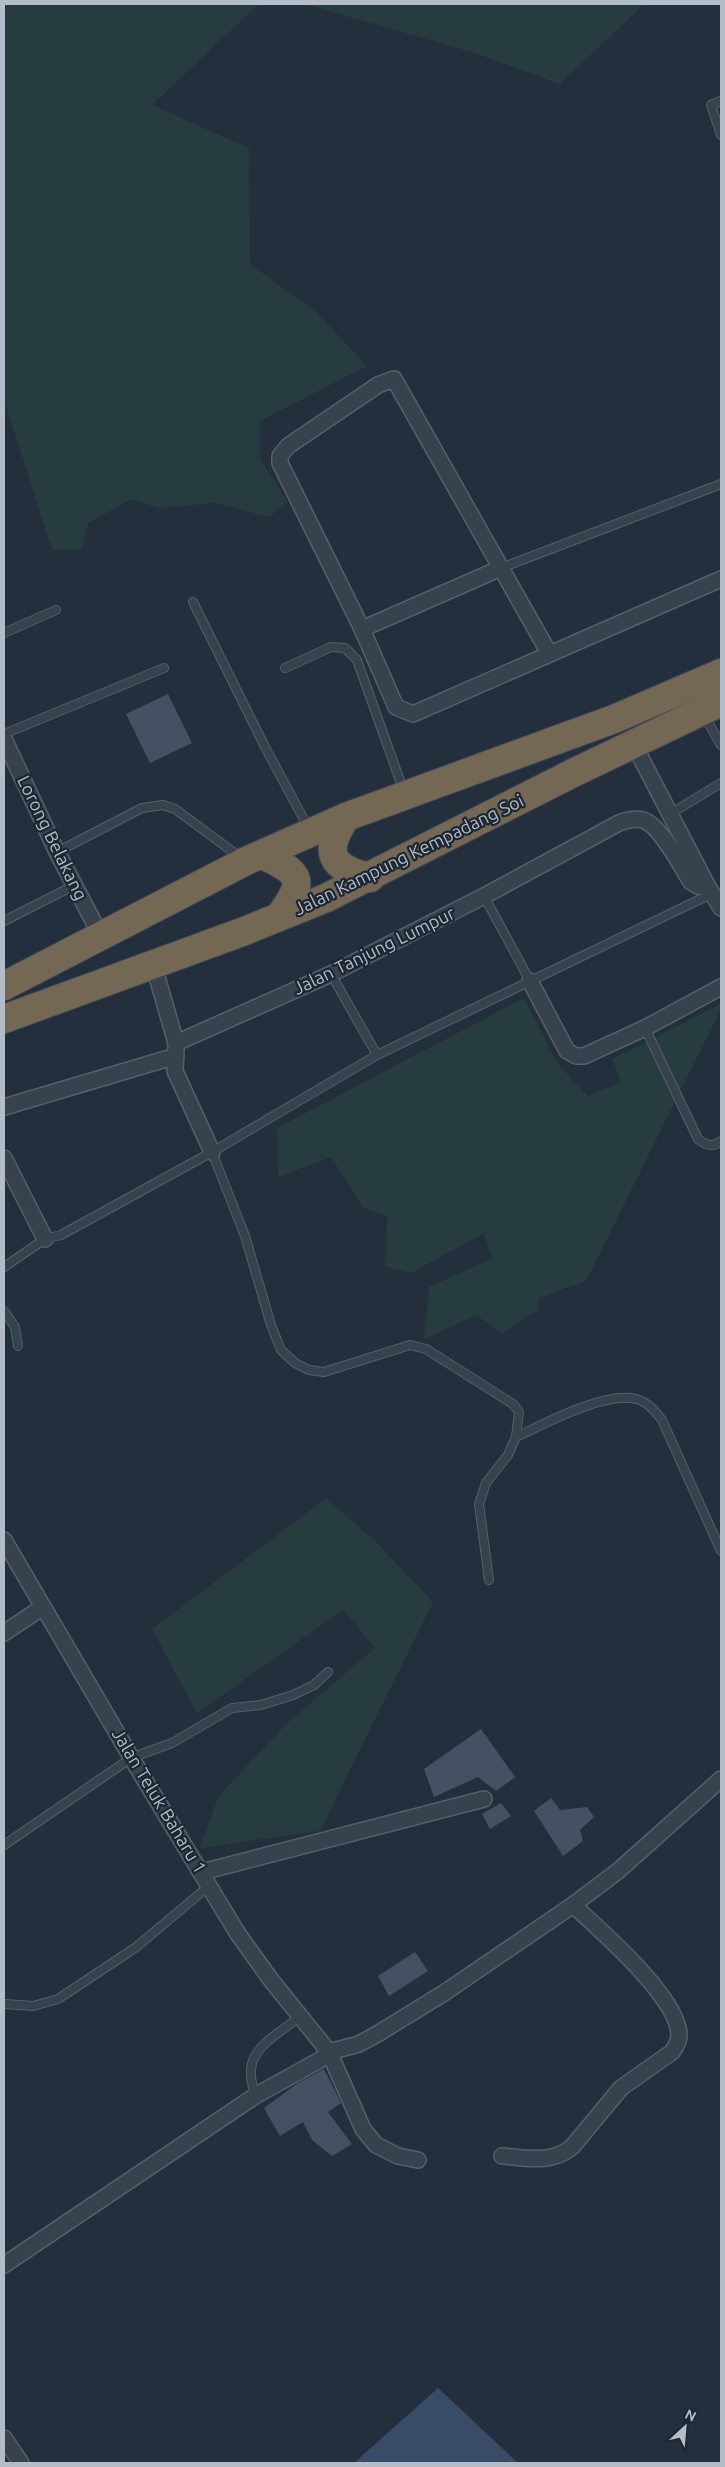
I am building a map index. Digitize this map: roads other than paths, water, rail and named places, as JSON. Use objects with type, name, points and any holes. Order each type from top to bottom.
[{"type":"highway","points":[[4,986],[254,858],[346,817],[404,794],[569,736],[651,704],[721,673]]},
{"type":"highway","name":"Jalan Kampung Kempadang Soi","points":[[4,1019],[279,917],[370,878],[633,743],[711,706]]},
{"type":"highway","points":[[346,817],[332,842],[334,858],[346,870],[370,878]]},
{"type":"highway","points":[[254,858],[288,868],[296,878],[296,891],[279,917]]},
{"type":"street","points":[[549,653],[394,379],[378,385],[288,446],[280,456],[280,463],[362,629],[396,707],[413,714],[721,579]]},
{"type":"street","points":[[362,629],[501,568]]},
{"type":"street","name":"Lorong Belakang","points":[[4,739],[101,936]]},
{"type":"street","points":[[633,743],[710,891],[721,908]]},
{"type":"street","name":"Jalan Tanjung Lumpur","points":[[4,1107],[176,1050],[331,974],[484,896],[619,823],[631,819],[644,820],[656,828],[691,882],[710,891]]},
{"type":"street","points":[[154,963],[176,1050],[175,1071],[212,1152]]},
{"type":"street","points":[[530,981],[567,1051],[576,1056],[584,1056],[645,1028],[721,987]]},
{"type":"street","points":[[4,1158],[45,1239]]},
{"type":"street","name":"Jalan Teluk Baharu 1","points":[[4,1540],[131,1758],[238,1934],[330,2052],[363,2129],[376,2145],[398,2156],[418,2160]]},
{"type":"street","points":[[4,1633],[43,1607]]},
{"type":"street","points":[[4,2264],[255,2096],[320,2060],[330,2052],[359,2044],[401,2020],[573,1905],[618,1871],[721,1779]]},
{"type":"street","points":[[202,1872],[484,1799]]},
{"type":"street","points":[[502,2156],[550,2159],[563,2155],[572,2147],[621,2088],[672,2052],[678,2044],[679,2033],[673,2015],[653,1984],[640,1969],[573,1905]]},
{"type":"street","points":[[4,2438],[21,2463]]},
{"type":"lane","points":[[721,101],[711,105],[721,135]]},
{"type":"lane","points":[[501,568],[721,484]]},
{"type":"lane","points":[[193,602],[265,747],[311,833]]},
{"type":"lane","points":[[4,633],[56,610]]},
{"type":"lane","points":[[284,668],[331,647],[345,648],[357,660],[404,794]]},
{"type":"lane","points":[[4,734],[164,668]]},
{"type":"lane","points":[[711,706],[721,745]]},
{"type":"lane","points":[[670,814],[721,783]]},
{"type":"lane","points":[[58,852],[142,808],[163,805],[175,809],[254,858]]},
{"type":"lane","points":[[4,920],[75,885]]},
{"type":"lane","points":[[4,1268],[45,1239],[61,1235],[212,1152],[377,1056],[710,891]]},
{"type":"lane","points":[[484,896],[530,981]]},
{"type":"lane","points":[[331,974],[377,1056]]},
{"type":"lane","points":[[645,1028],[698,1139],[705,1144],[714,1145],[721,1142]]},
{"type":"lane","points":[[212,1152],[245,1236],[271,1324],[281,1350],[295,1363],[309,1370],[324,1372],[410,1345],[426,1349],[513,1404],[519,1412],[516,1437],[508,1455],[486,1483],[479,1504],[489,1580]]},
{"type":"lane","points":[[4,1311],[15,1327],[18,1346]]},
{"type":"lane","points":[[516,1437],[571,1411],[620,1398],[636,1399],[649,1405],[662,1420],[721,1551]]},
{"type":"lane","points":[[4,1845],[131,1758],[172,1743],[232,1708],[278,1701],[293,1695],[314,1685],[328,1672]]},
{"type":"lane","points":[[4,2004],[33,2006],[58,1999],[135,1948],[209,1886]]},
{"type":"lane","points":[[255,2096],[250,2069],[255,2056],[263,2046],[301,2016]]},
{"type":"water","points":[[438,2388],[518,2463],[354,2463]]}]
